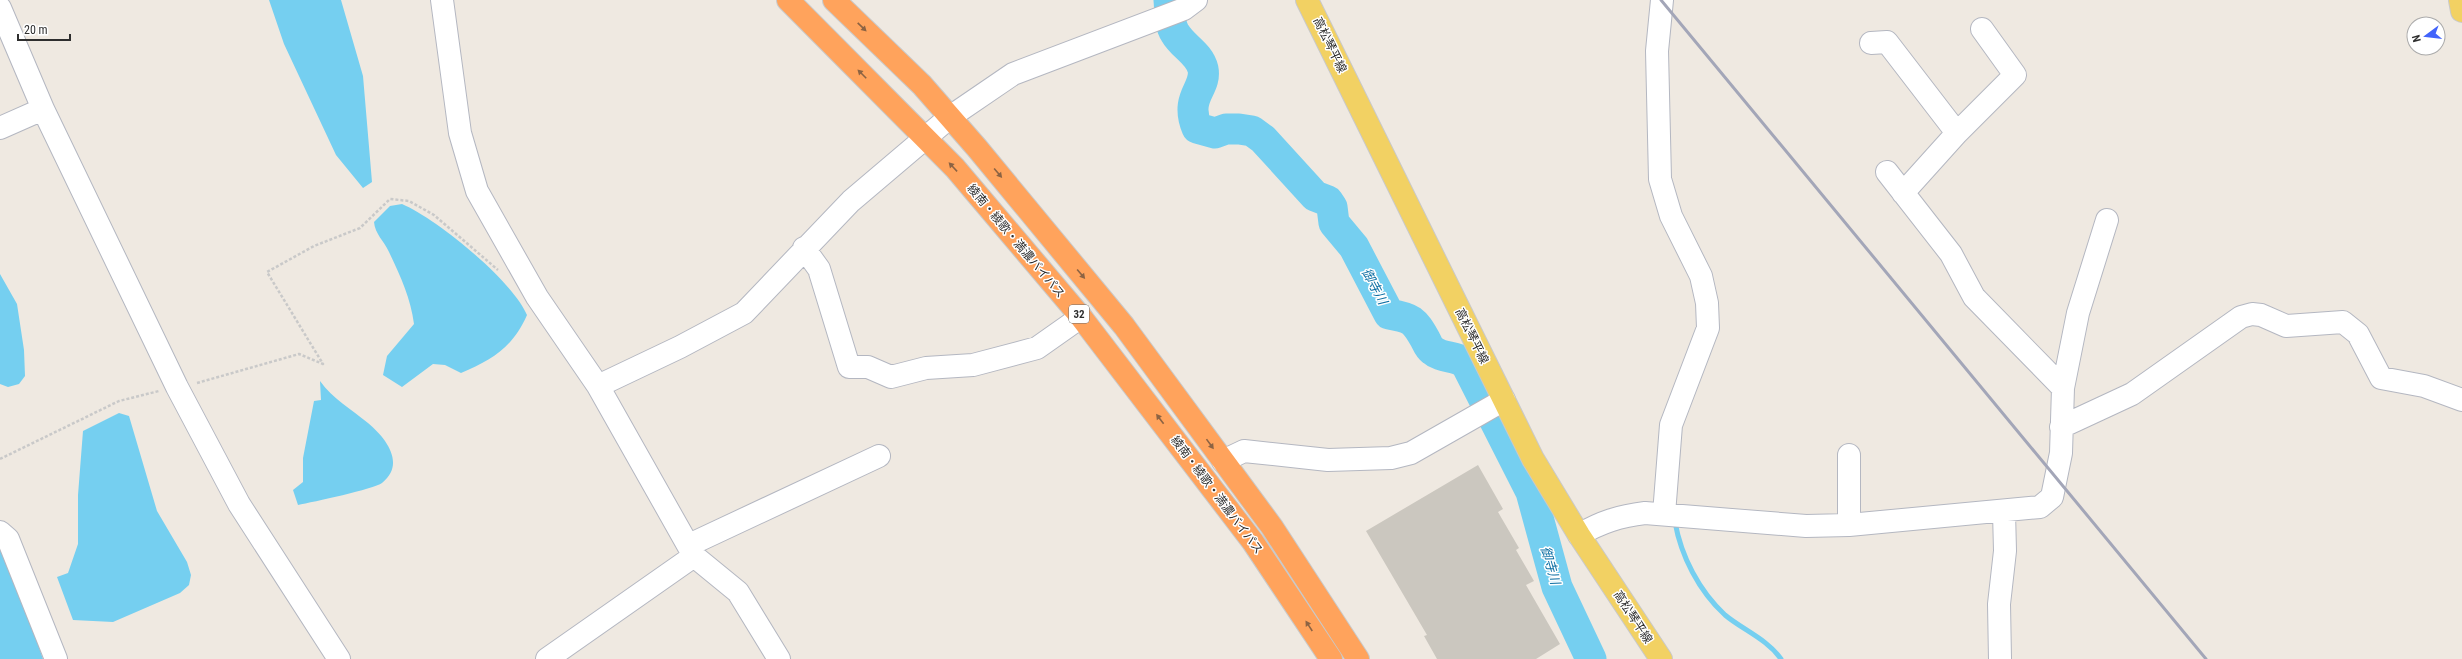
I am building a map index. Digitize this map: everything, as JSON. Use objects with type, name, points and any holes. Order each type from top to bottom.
[{"type":"highway","name":"綾南・綾歌・満濃バイパス","points":[[788,0],[955,168],[1081,317],[1253,542],[1331,659]]},
{"type":"highway","name":"綾南・綾歌・満濃バイパス","points":[[834,0],[922,85],[1124,326],[1272,527],[1358,659]]},
{"type":"main road","name":"高松琴平線","points":[[1307,0],[1494,406],[1532,459],[1579,535],[1661,659]]},
{"type":"main road","points":[[2460,0],[2462,11]]},
{"type":"street","points":[[442,0],[460,133],[478,191],[537,297],[598,386],[692,550],[738,592],[779,659]]},
{"type":"street","points":[[598,386],[680,347],[744,312],[804,248],[851,201],[950,117],[1014,74],[1170,14],[1196,0]]},
{"type":"street","points":[[1662,0],[1657,51],[1660,179],[1671,216],[1701,276],[1707,303],[1708,328],[1671,425],[1672,515]]},
{"type":"street","points":[[0,8],[43,110],[177,387],[239,504],[339,659]]},
{"type":"street","points":[[1903,193],[1957,133],[2015,75],[1982,29]]},
{"type":"street","points":[[1871,43],[1887,42],[1957,133]]},
{"type":"street","points":[[0,128],[43,110]]},
{"type":"street","points":[[1887,172],[1950,254],[1974,297],[2063,388]]},
{"type":"street","points":[[1579,535],[1599,523],[1622,516],[1645,513],[1806,526],[1849,525],[2004,512],[2040,507],[2052,497],[2061,453],[2063,388],[2078,313],[2108,220]]},
{"type":"street","points":[[804,248],[819,269],[849,367],[868,367],[891,377],[926,368],[973,365],[1037,348],[1081,317]]},
{"type":"street","points":[[2061,427],[2132,394],[2242,317],[2252,314],[2286,326],[2343,322],[2358,334],[2381,378],[2424,386],[2462,400]]},
{"type":"street","points":[[1223,461],[1244,451],[1328,460],[1391,458],[1411,453],[1494,406]]},
{"type":"street","points":[[1849,455],[1849,525]]},
{"type":"street","points":[[547,659],[692,550],[879,456]]},
{"type":"street","points":[[2000,659],[1999,604],[2005,551],[2004,512]]},
{"type":"street","points":[[0,532],[8,539],[56,659]]},
{"type":"path","points":[[0,459],[119,401],[299,354],[323,364],[267,272],[314,246],[360,228],[390,199],[409,201],[434,215],[499,271]]},
{"type":"water","points":[[269,0],[341,0],[363,76],[372,182],[363,188],[336,155],[284,44]]},
{"type":"water","points":[[402,204],[453,236],[472,252],[506,285],[519,301],[527,315],[515,336],[508,344],[482,363],[461,373],[445,365],[433,364],[402,387],[383,375],[387,356],[414,324],[413,315],[401,278],[387,248],[376,230],[374,222],[390,206]]},
{"type":"water","points":[[0,274],[17,304],[24,350],[25,376],[19,384],[8,387],[0,384]]},
{"type":"water","points":[[320,381],[336,399],[368,423],[381,436],[391,452],[393,460],[392,468],[389,476],[377,486],[298,505],[293,490],[303,482],[303,458],[314,401],[321,400]]},
{"type":"water","points":[[119,413],[129,416],[157,511],[187,562],[191,575],[189,585],[180,593],[113,622],[73,620],[57,577],[68,573],[78,544],[78,495],[83,431]]},
{"type":"water","points":[[0,548],[8,558],[43,659],[0,659]]},
{"type":"building","points":[[1478,465],[1503,509],[1498,512],[1519,548],[1516,550],[1534,581],[1526,585],[1560,644],[1536,659],[1437,659],[1424,636],[1427,635],[1366,531]]},
{"type":"waterway","name":"御寺川","points":[[1169,0],[1170,17],[1173,29],[1178,38],[1198,59],[1203,69],[1202,82],[1194,101],[1193,108],[1197,128],[1215,133],[1226,129],[1252,131],[1263,139],[1315,196],[1328,201],[1332,207],[1334,223],[1354,247],[1389,314],[1403,317],[1412,321],[1430,348],[1436,353],[1458,359],[1466,364],[1531,492],[1557,587],[1591,659]]},
{"type":"waterway","points":[[1675,522],[1682,548],[1692,572],[1707,595],[1725,615],[1762,640],[1781,659]]},
{"type":"railway","points":[[1661,0],[2206,659]]}]
